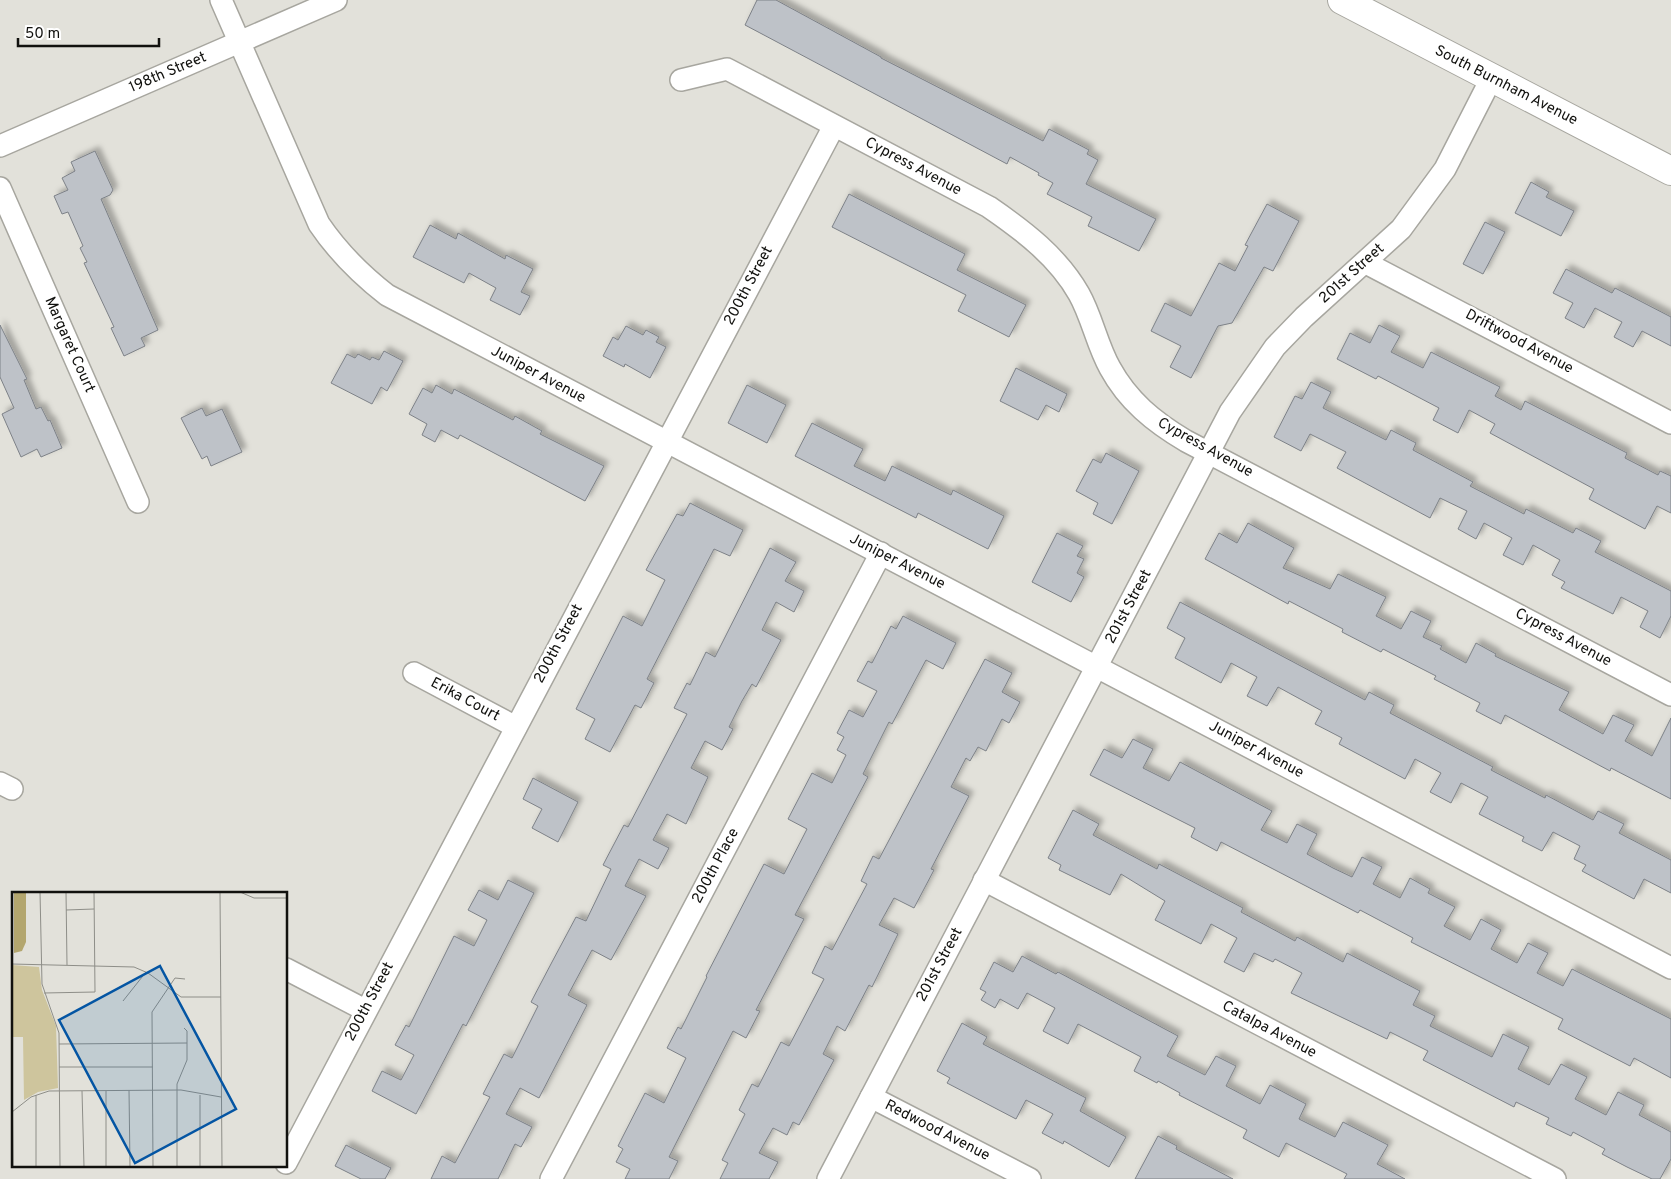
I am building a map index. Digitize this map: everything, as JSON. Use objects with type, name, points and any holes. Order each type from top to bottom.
[{"type":"main road","name":"South Burnham Avenue","points":[[1342,0],[1671,171]]},
{"type":"street","name":"Juniper Avenue","points":[[221,0],[315,216],[333,244],[362,275],[387,295],[1671,968]]},
{"type":"street","name":"198th Street","points":[[0,146],[336,0]]},
{"type":"street","name":"Cypress Avenue","points":[[681,80],[727,69],[989,207],[1026,233],[1059,265],[1079,295],[1110,368],[1130,397],[1158,424],[1186,441],[1671,695]]},
{"type":"street","name":"201st Street","points":[[828,1179],[1236,404],[1275,348],[1304,317],[1366,263],[1401,229],[1445,169],[1491,79]]},
{"type":"street","name":"200th Street","points":[[288,1160],[365,1010],[834,126]]},
{"type":"street","name":"Margaret Court","points":[[0,188],[138,502]]},
{"type":"street","name":"Driftwood Avenue","points":[[1366,263],[1671,422]]},
{"type":"street","name":"200th Place","points":[[551,1179],[881,553]]},
{"type":"street","name":"Erika Court","points":[[414,673],[516,727]]},
{"type":"street","name":"Catalpa Avenue","points":[[984,880],[1554,1179]]},
{"type":"street","points":[[288,970],[365,1010]]},
{"type":"street","name":"Redwood Avenue","points":[[871,1097],[1030,1179]]},
{"type":"street","name":"200th Street","points":[[278,1179],[285,1166]]},
{"type":"building","points":[[757,0],[776,0],[881,58],[1043,141],[1049,129],[1089,150],[1087,154],[1098,160],[1086,184],[1156,219],[1139,251],[1088,226],[1092,217],[1047,194],[1053,183],[1038,175],[1039,173],[1010,157],[1007,164],[745,25]]},
{"type":"building","points":[[95,151],[113,190],[110,195],[101,199],[158,330],[141,338],[145,346],[124,356],[111,328],[114,327],[84,263],[87,262],[80,248],[83,246],[68,212],[62,214],[54,196],[68,190],[62,178],[75,171],[71,162]]},
{"type":"building","points":[[1531,182],[1549,192],[1546,197],[1574,211],[1561,236],[1515,213]]},
{"type":"building","points":[[849,194],[965,254],[957,270],[1026,305],[1009,337],[958,311],[966,295],[832,227]]},
{"type":"building","points":[[1267,204],[1299,221],[1273,271],[1264,267],[1232,323],[1218,326],[1191,378],[1170,367],[1181,346],[1151,331],[1165,303],[1191,316],[1219,263],[1235,271],[1248,246],[1245,245]]},
{"type":"building","points":[[1485,222],[1505,232],[1483,274],[1463,264]]},
{"type":"building","points":[[430,225],[456,239],[458,233],[505,259],[506,255],[533,269],[521,292],[530,296],[520,315],[490,300],[496,288],[469,273],[464,283],[413,257]]},
{"type":"building","points":[[1566,269],[1612,293],[1615,288],[1671,317],[1671,346],[1642,331],[1633,347],[1614,337],[1622,322],[1595,308],[1584,328],[1565,318],[1573,303],[1553,293]]},
{"type":"building","points":[[0,325],[27,379],[24,380],[36,409],[41,407],[48,421],[50,420],[62,448],[41,457],[37,449],[21,457],[2,414],[14,408],[0,377]]},
{"type":"building","points":[[1379,325],[1400,336],[1391,352],[1423,368],[1431,352],[1500,387],[1495,396],[1521,410],[1525,401],[1627,453],[1625,458],[1658,475],[1660,471],[1671,476],[1671,513],[1657,506],[1645,529],[1589,499],[1594,489],[1490,433],[1495,424],[1469,410],[1458,433],[1433,420],[1439,408],[1378,376],[1376,379],[1337,359],[1350,333],[1370,343]]},
{"type":"building","points":[[626,326],[643,335],[646,330],[659,337],[656,342],[666,347],[650,378],[625,364],[624,367],[603,356],[613,337],[618,340]]},
{"type":"building","points":[[384,351],[403,361],[387,391],[381,387],[372,404],[331,383],[347,354],[355,358],[358,354],[370,360],[372,357],[379,360]]},
{"type":"building","points":[[1016,368],[1067,394],[1059,412],[1046,405],[1038,420],[1000,401]]},
{"type":"building","points":[[1311,382],[1331,392],[1323,408],[1386,440],[1391,430],[1416,443],[1413,450],[1473,482],[1470,486],[1524,514],[1526,509],[1573,533],[1576,528],[1601,541],[1595,552],[1671,591],[1671,616],[1660,638],[1640,627],[1648,611],[1621,597],[1613,614],[1561,588],[1565,582],[1552,575],[1560,560],[1533,545],[1523,565],[1503,555],[1512,538],[1484,523],[1476,539],[1458,529],[1467,511],[1440,498],[1430,518],[1337,468],[1346,452],[1310,434],[1301,451],[1274,437],[1295,396],[1302,399]]},
{"type":"building","points":[[436,385],[452,394],[454,389],[513,420],[515,416],[542,431],[540,434],[604,466],[585,501],[460,435],[458,439],[441,430],[435,442],[422,435],[427,424],[409,414],[423,388],[432,393]]},
{"type":"building","points":[[747,385],[786,405],[767,443],[728,423]]},
{"type":"building","points":[[202,408],[206,416],[222,409],[242,452],[211,466],[207,456],[202,459],[181,418]]},
{"type":"building","points":[[812,423],[863,449],[854,466],[885,481],[892,466],[951,495],[953,490],[1004,516],[988,549],[918,513],[916,518],[795,456]]},
{"type":"building","points":[[1106,453],[1139,471],[1112,524],[1093,514],[1098,503],[1076,491],[1093,459],[1101,463]]},
{"type":"building","points":[[690,503],[743,530],[730,556],[714,549],[647,679],[654,683],[641,708],[635,705],[610,752],[585,739],[595,719],[576,709],[623,616],[642,626],[665,580],[646,570],[677,514],[683,516]]},
{"type":"building","points":[[1248,523],[1294,548],[1283,568],[1330,589],[1338,574],[1386,597],[1376,616],[1401,629],[1411,611],[1431,621],[1423,637],[1442,646],[1440,649],[1466,663],[1476,643],[1496,654],[1495,656],[1569,692],[1559,710],[1603,734],[1613,715],[1634,725],[1625,741],[1652,756],[1671,718],[1671,799],[1611,768],[1610,771],[1505,715],[1501,724],[1476,711],[1480,703],[1434,679],[1436,676],[1383,649],[1381,652],[1342,632],[1343,629],[1289,601],[1288,604],[1205,559],[1219,533],[1237,543]]},
{"type":"building","points":[[1057,533],[1083,546],[1077,556],[1084,559],[1077,573],[1084,577],[1071,602],[1032,582]]},
{"type":"building","points":[[770,548],[796,562],[785,581],[804,591],[794,612],[776,602],[762,630],[781,640],[756,687],[752,684],[742,701],[729,727],[733,729],[722,750],[705,741],[691,768],[708,777],[686,824],[667,814],[653,840],[669,848],[658,869],[639,859],[625,886],[646,896],[611,960],[592,950],[568,995],[587,1005],[539,1098],[520,1088],[506,1114],[532,1127],[521,1147],[515,1144],[498,1179],[431,1179],[442,1156],[455,1163],[490,1097],[483,1094],[504,1054],[512,1058],[538,1006],[531,1002],[576,917],[586,921],[611,869],[603,865],[624,825],[628,827],[687,714],[674,708],[687,683],[690,685],[706,652],[715,657]]},
{"type":"building","points":[[1180,602],[1365,700],[1369,692],[1394,705],[1390,713],[1493,767],[1491,770],[1545,798],[1546,795],[1593,820],[1598,811],[1624,824],[1619,833],[1671,860],[1671,893],[1644,879],[1634,899],[1582,871],[1586,865],[1574,859],[1580,846],[1553,832],[1542,851],[1522,841],[1524,837],[1479,814],[1488,797],[1461,783],[1451,803],[1430,792],[1441,773],[1415,759],[1405,779],[1339,744],[1342,738],[1315,724],[1322,711],[1278,687],[1267,706],[1247,696],[1257,677],[1231,663],[1221,683],[1175,658],[1185,638],[1167,628]]},
{"type":"building","points":[[903,616],[956,643],[943,669],[926,660],[892,724],[889,722],[863,774],[868,777],[795,915],[804,919],[756,1010],[760,1011],[746,1038],[733,1031],[669,1157],[678,1161],[669,1179],[625,1179],[630,1169],[616,1162],[623,1149],[618,1146],[645,1093],[664,1103],[686,1058],[667,1048],[678,1027],[681,1029],[764,864],[784,874],[807,829],[788,819],[812,773],[832,783],[846,755],[837,750],[844,737],[837,733],[849,710],[863,717],[877,691],[857,681],[868,661],[872,663],[891,626],[896,629]]},
{"type":"building","points":[[985,659],[1012,673],[1002,692],[1020,702],[1009,723],[1002,719],[986,751],[978,747],[970,761],[966,758],[951,787],[969,796],[931,869],[934,870],[914,908],[894,898],[879,925],[898,934],[872,987],[869,985],[845,1031],[837,1026],[823,1054],[834,1060],[799,1125],[793,1122],[787,1135],[773,1128],[759,1153],[778,1162],[769,1179],[720,1179],[728,1163],[722,1160],[745,1114],[739,1110],[752,1084],[758,1087],[781,1042],[789,1046],[824,979],[812,973],[825,946],[832,950],[867,884],[861,881],[873,856],[879,859]]},
{"type":"building","points":[[1133,739],[1153,749],[1143,768],[1169,781],[1180,762],[1272,811],[1261,830],[1287,843],[1297,824],[1317,834],[1307,854],[1333,868],[1352,877],[1362,857],[1382,867],[1373,884],[1400,898],[1410,878],[1430,889],[1428,893],[1455,907],[1444,926],[1470,940],[1481,919],[1501,930],[1491,949],[1517,963],[1528,943],[1548,953],[1537,973],[1563,986],[1572,969],[1671,1019],[1671,1078],[1634,1058],[1630,1066],[1558,1029],[1563,1019],[1411,942],[1413,938],[1360,910],[1358,913],[1221,842],[1217,851],[1191,837],[1195,828],[1090,775],[1104,749],[1122,758]]},
{"type":"building","points":[[533,778],[578,802],[558,842],[532,828],[542,809],[523,799]]},
{"type":"building","points":[[1073,810],[1099,824],[1093,835],[1157,869],[1159,864],[1243,908],[1241,912],[1295,941],[1297,937],[1343,962],[1347,953],[1420,991],[1413,1005],[1435,1016],[1430,1026],[1492,1057],[1503,1034],[1529,1047],[1518,1069],[1549,1085],[1561,1064],[1587,1077],[1575,1099],[1606,1115],[1618,1092],[1644,1105],[1639,1115],[1671,1132],[1671,1159],[1660,1179],[1652,1179],[1602,1154],[1605,1149],[1573,1132],[1571,1136],[1546,1124],[1549,1118],[1516,1102],[1514,1107],[1423,1060],[1428,1051],[1390,1032],[1387,1039],[1291,993],[1302,973],[1275,959],[1273,962],[1254,953],[1244,972],[1224,962],[1237,938],[1211,924],[1201,944],[1155,920],[1165,901],[1121,874],[1110,895],[1059,870],[1061,865],[1048,858]]},
{"type":"building","points":[[508,880],[534,893],[466,1026],[463,1024],[416,1114],[372,1091],[382,1071],[401,1080],[414,1055],[395,1045],[406,1025],[409,1027],[454,936],[474,946],[487,920],[468,910],[479,890],[498,900]]},
{"type":"building","points":[[1022,956],[1056,974],[1058,972],[1178,1036],[1167,1056],[1205,1075],[1216,1056],[1236,1066],[1226,1086],[1260,1104],[1270,1085],[1306,1104],[1299,1119],[1335,1137],[1343,1122],[1388,1145],[1377,1164],[1405,1179],[1344,1179],[1347,1174],[1286,1143],[1279,1157],[1243,1138],[1247,1130],[1179,1095],[1180,1093],[1158,1081],[1157,1083],[1134,1071],[1141,1057],[1078,1024],[1068,1044],[1043,1031],[1055,1008],[1027,993],[1018,1009],[1000,999],[995,1008],[981,1000],[986,992],[980,989],[994,962],[1013,972]]},
{"type":"building","points":[[962,1023],[987,1037],[983,1044],[1086,1098],[1080,1111],[1126,1137],[1109,1167],[1064,1141],[1063,1144],[1042,1133],[1053,1114],[1026,1100],[1016,1119],[947,1083],[950,1078],[937,1071]]},
{"type":"building","points":[[1158,1136],[1177,1146],[1176,1149],[1233,1179],[1135,1179]]},
{"type":"building","points":[[346,1145],[391,1168],[385,1179],[361,1179],[335,1166]]}]
